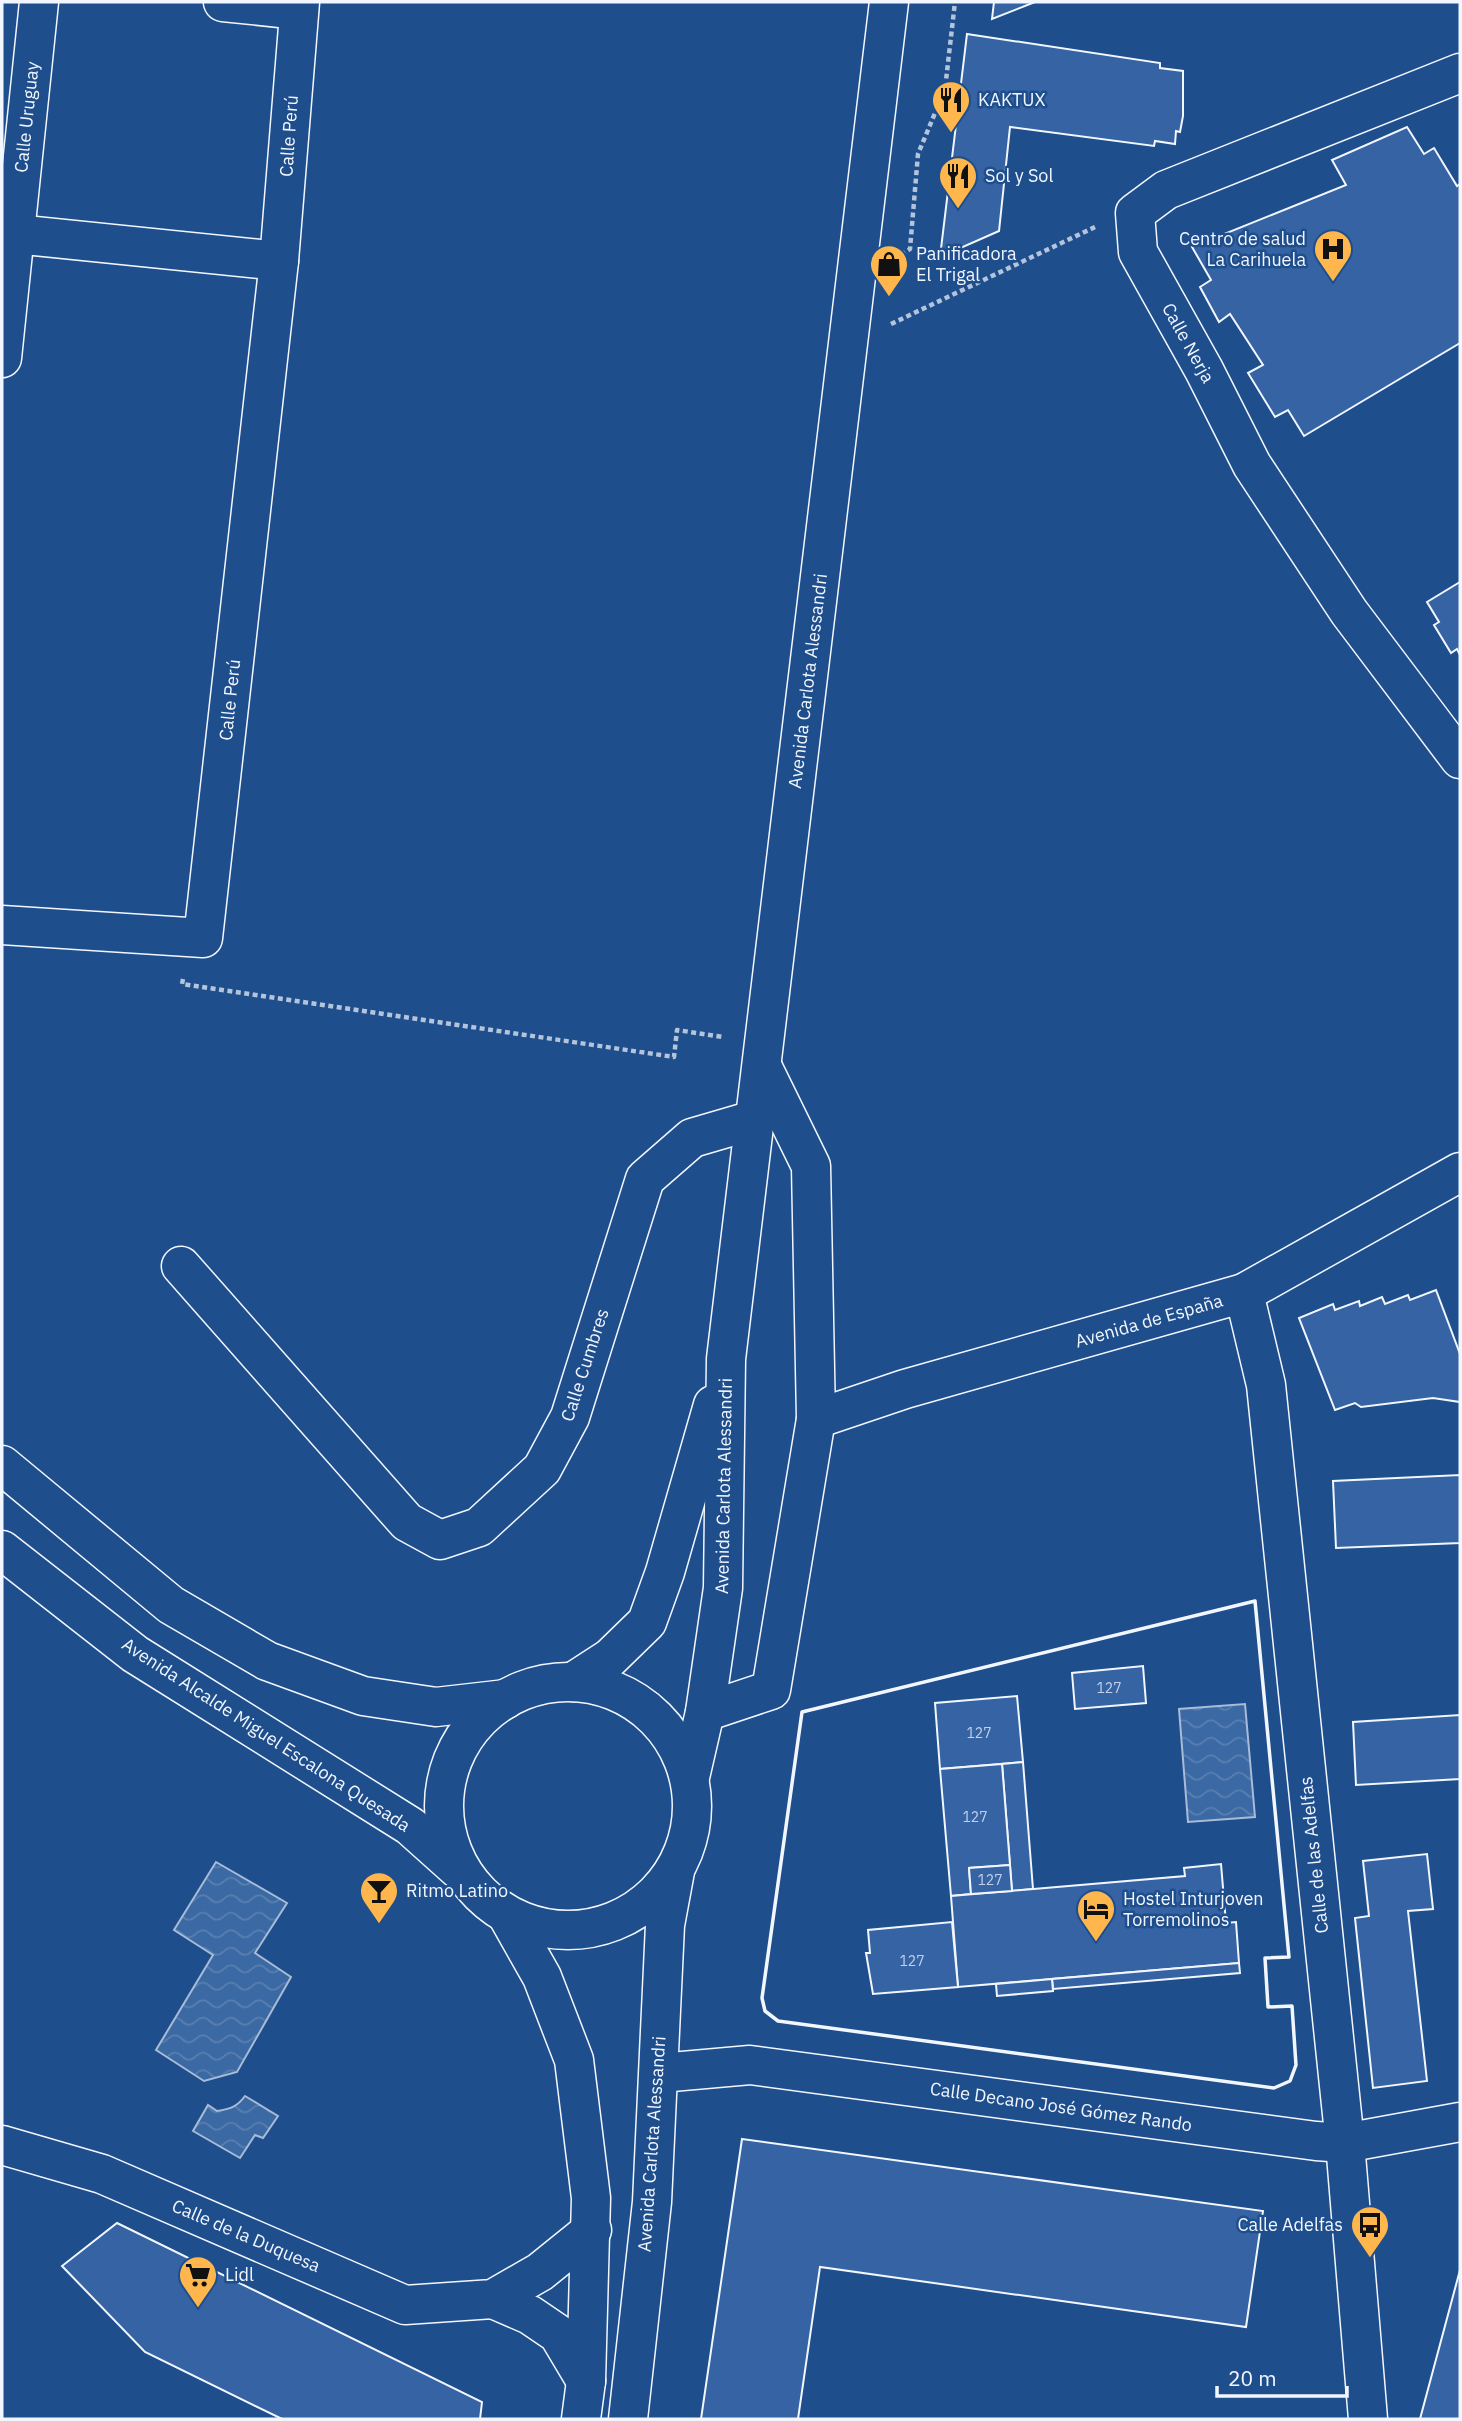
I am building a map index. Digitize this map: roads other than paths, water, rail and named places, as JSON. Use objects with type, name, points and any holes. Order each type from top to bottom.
[{"type":"street","name":"Calle Uruguay","points":[[2,358],[15,234],[15,107],[39,2]]},
{"type":"street","name":"Calle Perú","points":[[2,925],[203,938],[279,261],[299,6],[223,2]]},
{"type":"street","name":"Avenida Carlota Alessandri","points":[[690,1777],[705,1712],[723,1588],[726,1359],[757,1119],[889,2]]},
{"type":"street","name":"Calle Nerja","points":[[1460,73],[1166,190],[1135,213],[1138,252],[1204,370],[1252,465],[1349,612],[1460,759]]},
{"type":"street","points":[[15,234],[279,261]]},
{"type":"street","points":[[705,1712],[771,1690],[816,1419],[811,1166],[764,1055]]},
{"type":"street","name":"Calle Cumbres","points":[[181,1266],[407,1522],[440,1540],[479,1527],[542,1469],[570,1417],[645,1179],[692,1138],[757,1119]]},
{"type":"street","name":"Avenida de España","points":[[816,1419],[905,1389],[1244,1293],[1460,1172]]},
{"type":"street","name":"Calle de las Adelfas","points":[[1244,1293],[1266,1385],[1345,2143],[1368,2419]]},
{"type":"street","name":"Avenida Carlota Alessandri","points":[[573,1682],[610,1658],[647,1622],[665,1572],[726,1359]]},
{"type":"street","points":[[2,1465],[171,1605],[267,1661],[363,1696],[436,1707],[506,1699],[538,1686],[573,1682],[613,1689],[648,1710],[674,1740],[690,1777],[692,1819],[688,1840],[676,1869],[651,1899],[619,1920],[582,1930],[544,1929],[507,1916],[481,1896],[461,1871],[447,1835],[444,1795],[454,1757],[475,1724],[506,1699]]},
{"type":"street","name":"Avenida Alcalde Miguel Escalona Quesada","points":[[2,1550],[135,1654],[410,1826],[461,1871]]},
{"type":"street","name":"Avenida Carlota Alessandri","points":[[628,2419],[652,2202],[665,1925],[676,1869]]},
{"type":"street","points":[[507,1916],[542,1977],[574,2060],[591,2197],[592,2230],[586,2381],[581,2419]]},
{"type":"street","name":"Calle Decano José Gómez Rando","points":[[660,2073],[750,2065],[1345,2143],[1460,2122]]},
{"type":"street","name":"Calle de la Duquesa","points":[[2,2145],[102,2174],[405,2305],[493,2299]]},
{"type":"street","points":[[493,2299],[540,2272],[592,2230]]},
{"type":"street","points":[[493,2299],[530,2315],[558,2334],[586,2381]]},
{"type":"water","points":[[1245,1704],[1255,1817],[1188,1822],[1179,1709]]},
{"type":"water","points":[[216,1862],[287,1903],[255,1953],[291,1977],[237,2072],[204,2081],[156,2050],[213,1955],[174,1930]]},
{"type":"water","points":[[245,2096],[278,2116],[263,2138],[255,2135],[240,2158],[193,2131],[208,2105],[217,2111],[226,2109],[236,2105]]},
{"type":"place","name":"KAKTUX","points":[[951,134]]},
{"type":"place","name":"Sol y Sol","points":[[958,210]]},
{"type":"place","name":"Centro de salud La Carihuela","points":[[1333,283]]},
{"type":"place","name":"Panificadora El Trigal","points":[[889,298]]},
{"type":"place","name":"Ritmo Latino","points":[[379,1925]]},
{"type":"place","name":"Hostel Inturjoven Torremolinos","points":[[1096,1943]]},
{"type":"place","name":"Calle Adelfas","points":[[1370,2259]]},
{"type":"place","name":"Lidl","points":[[198,2309]]}]
